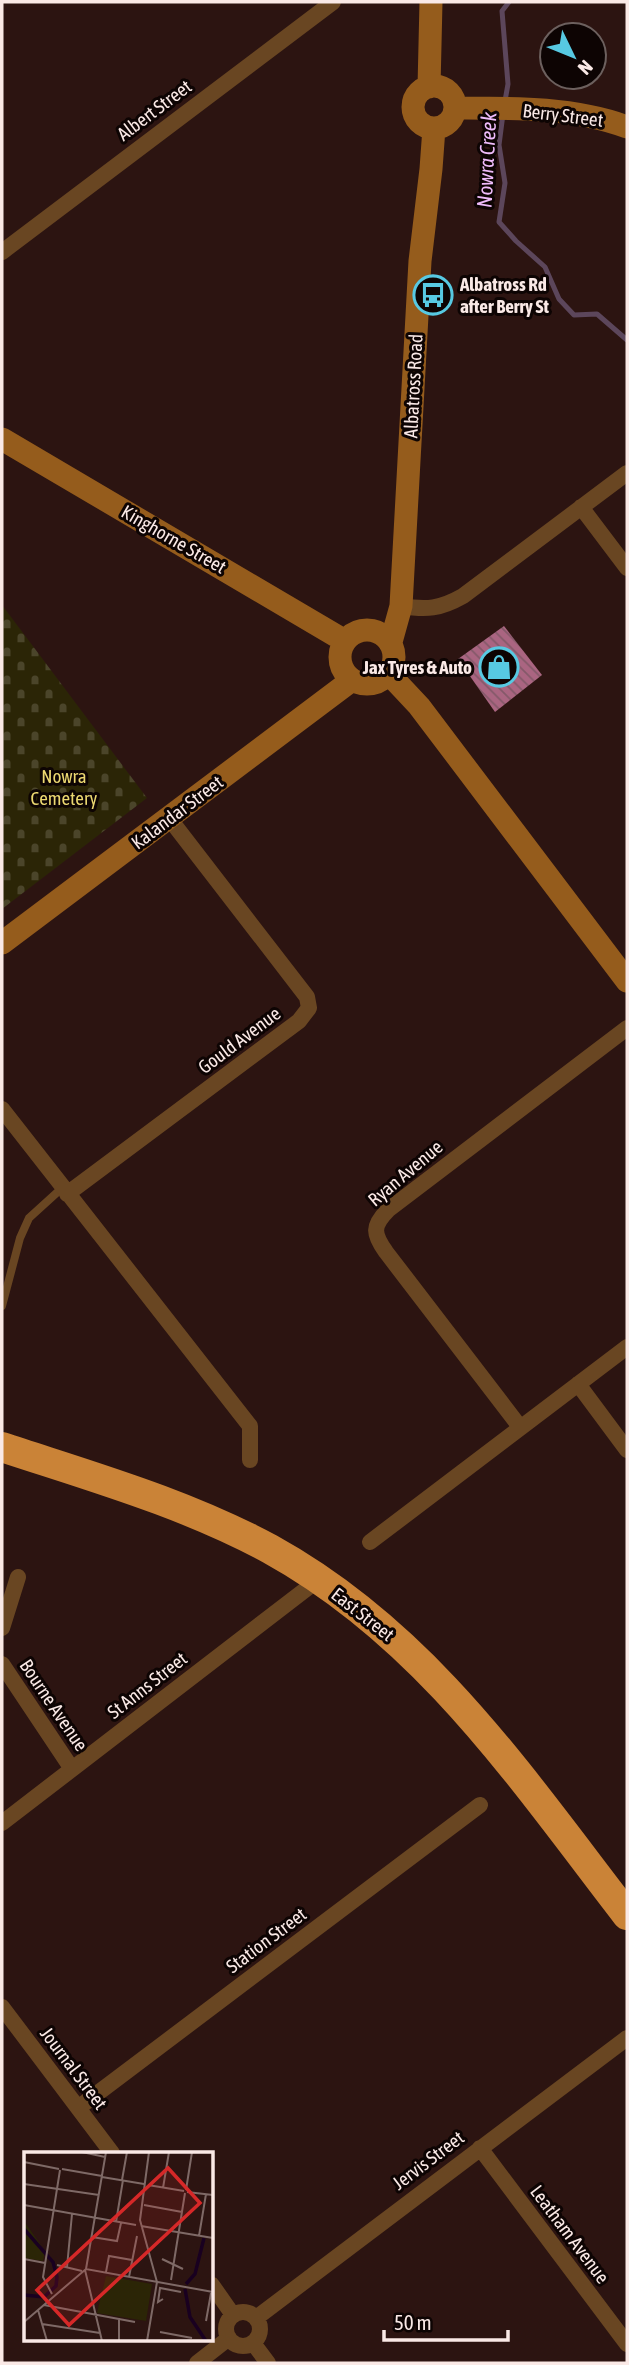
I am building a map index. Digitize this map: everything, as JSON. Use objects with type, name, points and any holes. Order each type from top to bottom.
[{"type":"highway","name":"East Street","points":[[2,1447],[191,1511],[262,1545],[318,1580],[383,1628],[452,1693],[513,1766],[627,1915]]},
{"type":"main road","points":[[429,87],[431,2]]},
{"type":"main road","points":[[429,87],[440,87],[450,93],[455,108],[449,122],[434,128],[419,121],[414,112],[416,96],[429,87]]},
{"type":"main road","name":"Berry Street","points":[[455,108],[534,110],[586,115],[627,127]]},
{"type":"main road","name":"Albatross Road","points":[[391,642],[401,606],[420,261],[434,128]]},
{"type":"main road","name":"Kinghorne Street","points":[[2,439],[345,640]]},
{"type":"main road","points":[[372,629],[386,636],[391,642],[395,658],[389,674],[368,684],[352,680],[341,666],[341,648],[345,640],[357,631],[372,629]]},
{"type":"main road","points":[[389,674],[419,706],[627,981]]},
{"type":"main road","name":"Kalandar Street","points":[[2,943],[352,680]]},
{"type":"street","name":"Albert Street","points":[[2,252],[332,2]]},
{"type":"street","points":[[401,606],[433,609],[448,605],[479,585],[627,473]]},
{"type":"street","points":[[581,507],[627,568]]},
{"type":"street","name":"Gould Avenue","points":[[65,1191],[299,1021],[309,1008],[307,998],[169,818]]},
{"type":"street","name":"Ryan Avenue","points":[[520,1427],[379,1244],[376,1229],[378,1219],[627,1028]]},
{"type":"street","points":[[2,1109],[250,1426],[250,1460]]},
{"type":"street","points":[[370,1542],[627,1347]]},
{"type":"street","points":[[578,1384],[627,1450]]},
{"type":"street","points":[[2,1628],[18,1577]]},
{"type":"street","name":"St Anns Street","points":[[2,1823],[318,1580]]},
{"type":"street","name":"Bourne Avenue","points":[[2,1664],[72,1769]]},
{"type":"street","name":"Station Street","points":[[78,2108],[480,1805]]},
{"type":"street","name":"Journal Street","points":[[2,2007],[111,2152]]},
{"type":"street","name":"Jervis Street","points":[[256,2318],[627,2038]]},
{"type":"street","name":"Leatham Avenue","points":[[480,2148],[627,2344]]},
{"type":"street","points":[[214,2288],[233,2315]]},
{"type":"street","points":[[244,2312],[256,2318],[260,2330],[257,2340],[242,2346],[232,2343],[227,2323],[233,2315],[244,2312]]},
{"type":"street","points":[[197,2363],[229,2338]]},
{"type":"street","points":[[253,2343],[268,2363]]},
{"type":"lane","points":[[2,1306],[20,1238],[29,1218],[65,1191]]},
{"type":"green space","name":"Nowra Cemetery","points":[[2,605],[147,798],[2,909]]},
{"type":"building","name":"Jax Tyres & Auto","points":[[504,626],[542,675],[495,712],[458,659]]},
{"type":"waterway","name":"Nowra Creek","points":[[505,101],[508,84],[502,11],[509,2]]},
{"type":"waterway","name":"Nowra Creek","points":[[503,114],[499,145],[505,183],[499,222],[545,267],[559,299],[574,315],[597,314],[627,340]]},
{"type":"place","name":"Albatross Rd after Berry St","points":[[433,295]]},
{"type":"place","name":"Jax Tyres & Auto","points":[[499,667]]}]
